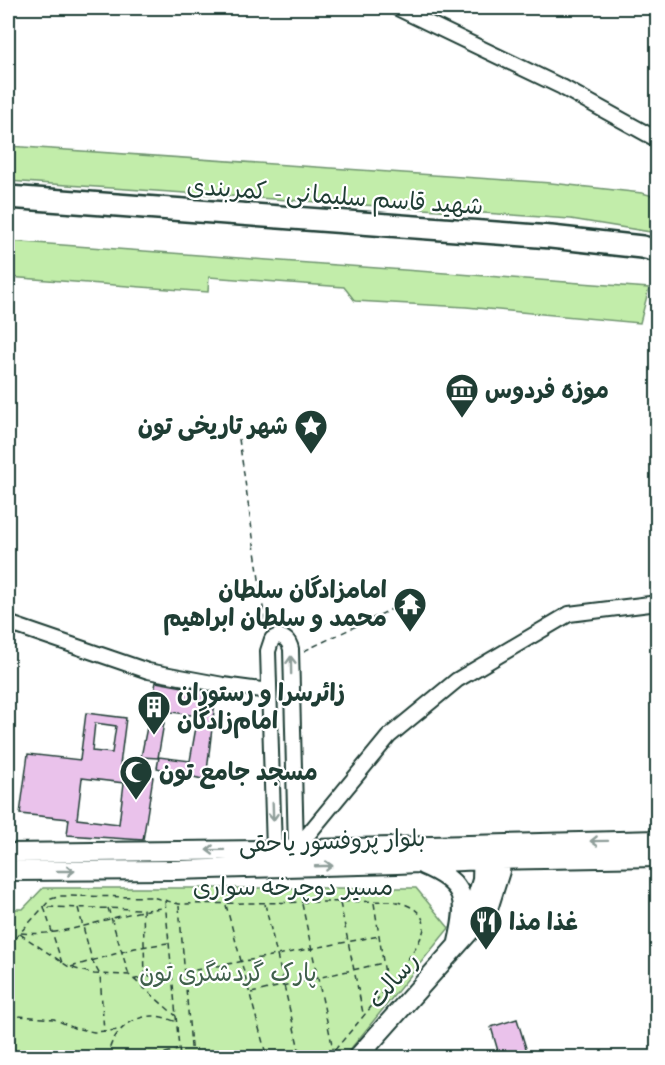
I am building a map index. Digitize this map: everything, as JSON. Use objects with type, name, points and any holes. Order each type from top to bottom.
[{"type":"highway","name":"شهید قاسم سلیمانی - کمربندی","points":[[8,197],[562,238],[657,251]]},
{"type":"main road","name":"بلوار پروفسور یاحقی","points":[[8,871],[175,870],[397,864],[493,858],[657,840]]},
{"type":"main road","name":"بلوار پروفسور یاحقی","points":[[8,853],[396,846],[493,858],[657,857]]},
{"type":"main road","points":[[396,846],[397,864],[421,864],[440,872],[456,885],[462,896],[464,916],[461,939]]},
{"type":"main road","name":"رسالت","points":[[357,1058],[487,912],[493,858]]},
{"type":"main road","name":"رسالت","points":[[461,939],[493,858]]},
{"type":"main road","points":[[487,912],[505,876],[520,865],[538,859]]},
{"type":"street","points":[[397,8],[562,87],[657,140]]},
{"type":"street","points":[[296,849],[389,736],[457,680],[569,614],[657,603]]},
{"type":"street","points":[[8,623],[148,671],[269,691]]},
{"type":"street","points":[[274,850],[268,645],[278,636],[289,642],[291,657],[296,849]]},
{"type":"path","points":[[238,438],[268,645]]},
{"type":"path","points":[[291,657],[392,609]]},
{"type":"path","name":"مسیر دوچرخه سواری","points":[[8,946],[51,899],[61,896],[132,896],[179,904],[401,902],[414,908],[423,921],[422,937],[387,987],[328,1058]]},
{"type":"path","points":[[165,900],[180,1058]]},
{"type":"path","points":[[340,902],[363,1015]]},
{"type":"path","points":[[374,902],[387,987]]},
{"type":"path","points":[[302,903],[333,1051]]},
{"type":"path","points":[[179,904],[192,1058]]},
{"type":"path","points":[[226,904],[267,1058]]},
{"type":"path","points":[[265,904],[301,1058]]},
{"type":"path","points":[[63,963],[44,907],[166,908]]},
{"type":"path","points":[[78,908],[92,960],[100,975],[104,1032]]},
{"type":"path","points":[[108,908],[129,975],[176,1016]]},
{"type":"path","points":[[20,933],[42,935],[53,933],[112,920],[143,909]]},
{"type":"path","points":[[143,909],[145,976]]},
{"type":"path","points":[[20,933],[69,967],[100,975],[129,975]]},
{"type":"path","points":[[185,972],[379,936]]},
{"type":"path","points":[[69,967],[144,946],[169,943]]},
{"type":"path","points":[[250,993],[383,963]]},
{"type":"path","points":[[134,980],[145,976],[172,976]]},
{"type":"path","points":[[8,983],[13,992],[13,999],[8,1013],[54,1019],[74,1028],[94,1032],[119,1030],[152,1015],[177,1022]]},
{"type":"path","points":[[108,1058],[113,1040],[119,1030]]},
{"type":"path","points":[[144,1058],[179,1050]]},
{"type":"green space","points":[[8,146],[551,183],[642,193],[657,197],[657,233],[571,219],[8,181]]},
{"type":"green space","points":[[8,241],[649,288],[640,323],[466,307],[355,301],[344,287],[209,277],[208,292],[8,277]]},
{"type":"green space","name":"پارک گردشگری تون","points":[[43,888],[416,888],[449,928],[344,1057],[8,1057],[8,909],[23,909]]},
{"type":"building","name":"زائرسرا و رستوران امام‌زادگان","points":[[156,682],[216,693],[206,780],[157,768],[159,757],[190,761],[198,716],[166,711],[158,758],[141,757]]},
{"type":"building","points":[[86,713],[126,718],[120,765],[131,766],[135,771],[153,777],[143,840],[67,835],[69,819],[20,814],[28,754],[80,760]],"holes":[[[95,723],[116,726],[112,753],[92,751]],[[82,778],[124,783],[119,824],[77,819]]]},
{"type":"building","points":[[517,1019],[529,1058],[500,1058],[491,1027]]},
{"type":"place","name":"موزه فردوس","points":[[462,419]]},
{"type":"place","name":"شهر تاریخی تون","points":[[311,455]]},
{"type":"place","name":"امامزادگان سلطان محمد و سلطان ابراهیم","points":[[410,633]]},
{"type":"place","name":"زائرسرا و رستوران امام‌زادگان","points":[[154,736]]},
{"type":"place","name":"مسجد جامع تون","points":[[136,801]]},
{"type":"place","name":"غذا مذا","points":[[486,951]]}]
